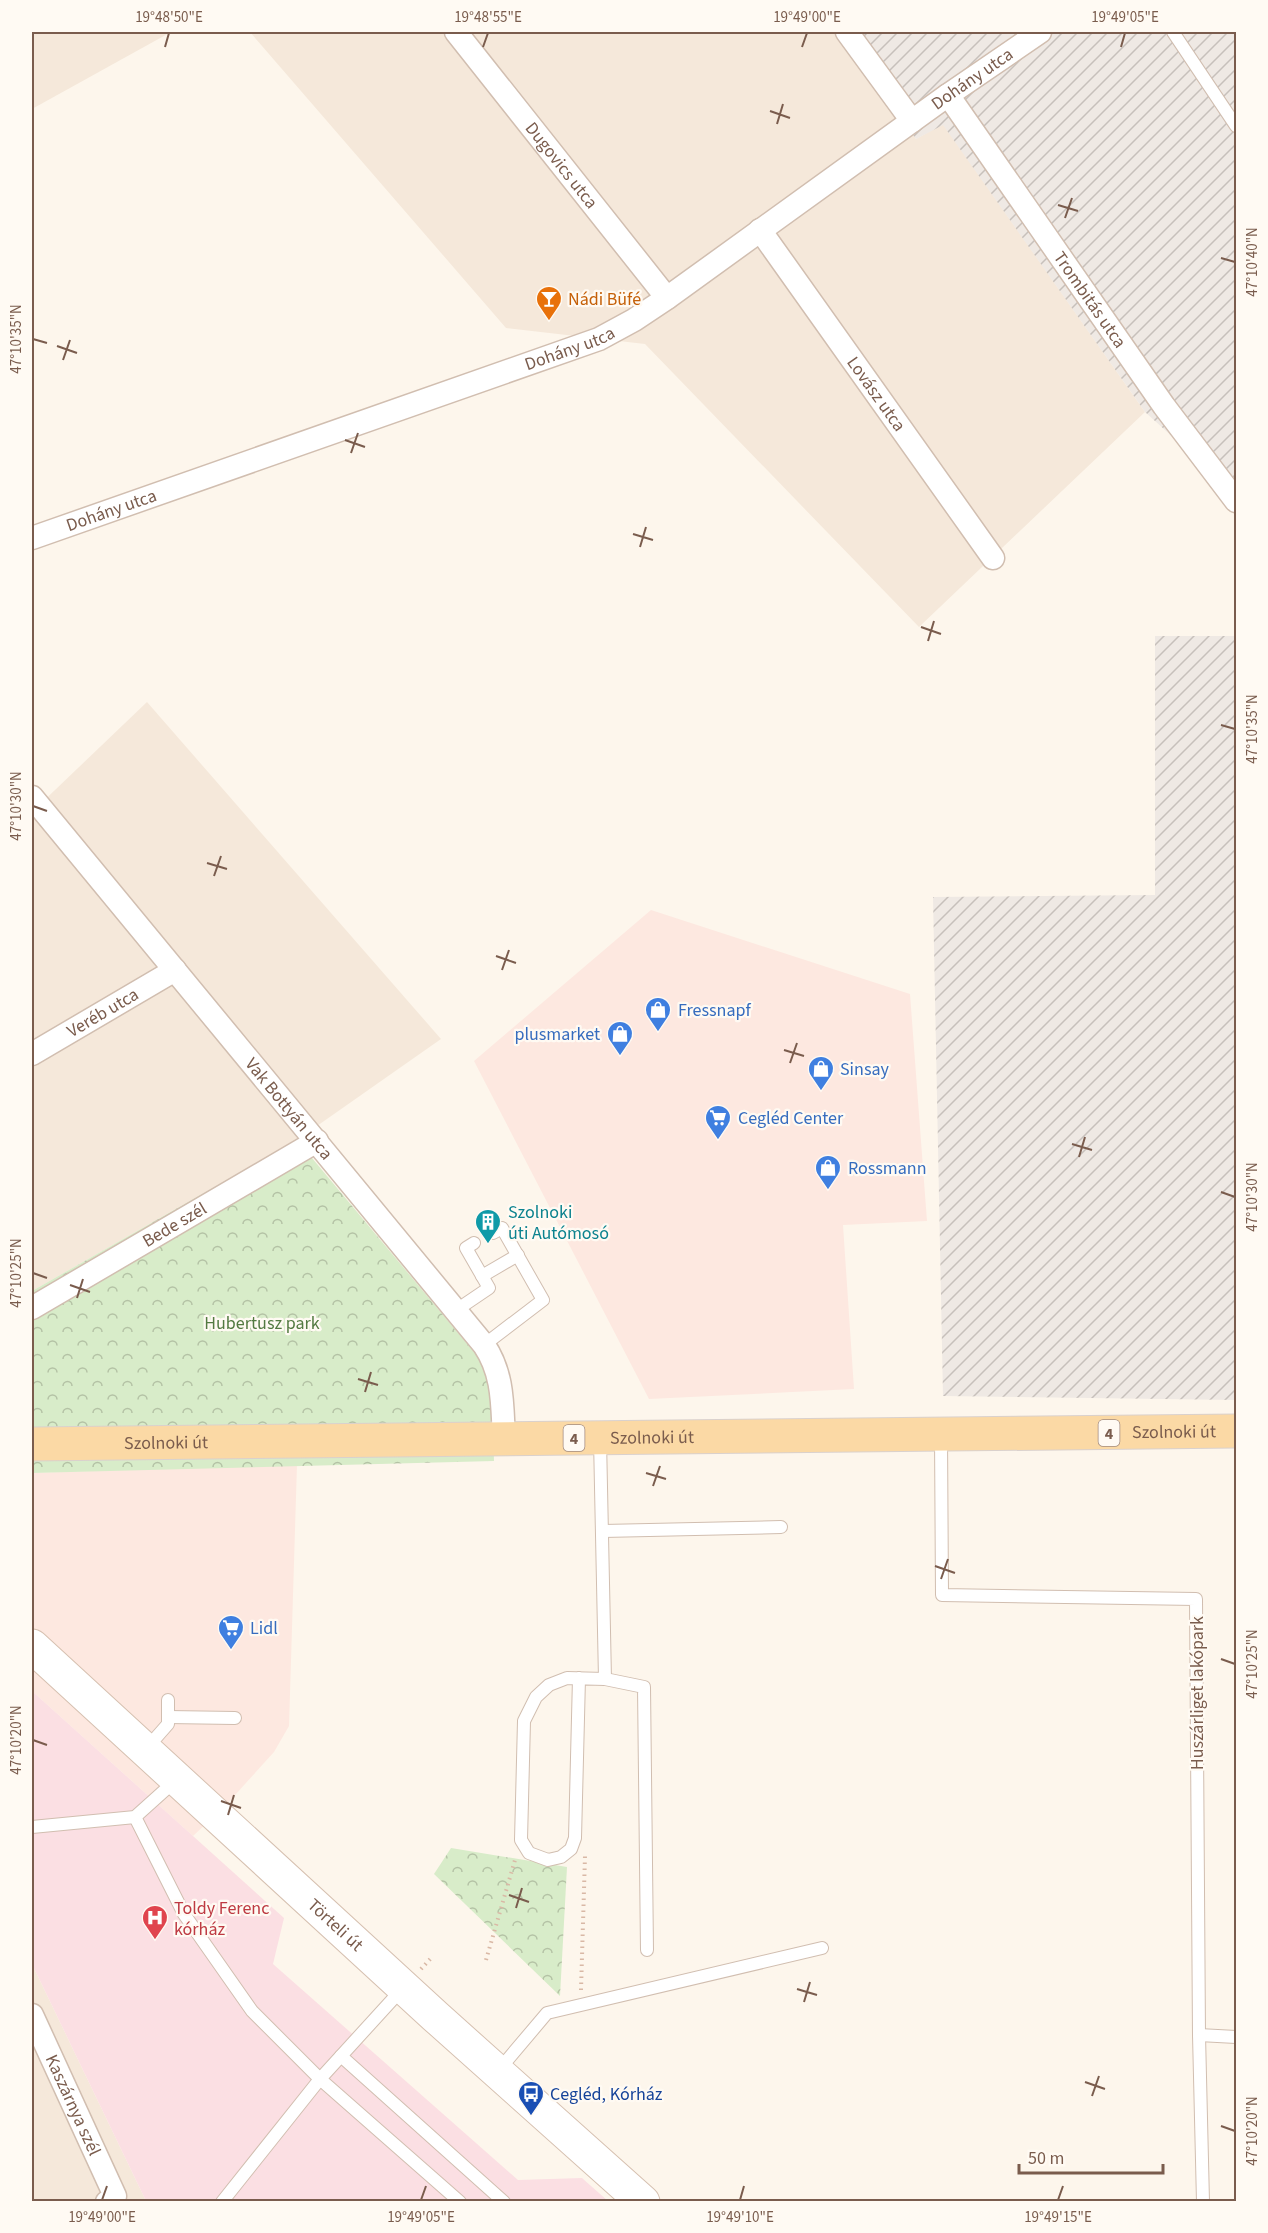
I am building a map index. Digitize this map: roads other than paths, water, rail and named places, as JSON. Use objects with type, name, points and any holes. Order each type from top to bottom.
[{"type":"main road","name":"Szolnoki út","points":[[32,1444],[1236,1431]]},
{"type":"main road","name":"Törteli út","points":[[32,1646],[404,1987],[643,2202]]},
{"type":"street","name":"Dugovics utca","points":[[456,32],[667,298]]},
{"type":"street","points":[[847,32],[912,121]]},
{"type":"street","name":"Dohány utca","points":[[32,538],[599,339],[634,320],[667,298],[948,95],[1040,32]]},
{"type":"street","name":"Trombitás utca","points":[[948,95],[1164,406],[1236,501]]},
{"type":"street","name":"Lovász utca","points":[[760,230],[993,558]]},
{"type":"street","name":"Vak Bottyán utca","points":[[32,797],[484,1345],[493,1359],[499,1376],[504,1439]]},
{"type":"street","name":"Veréb utca","points":[[32,1054],[175,970]]},
{"type":"street","name":"Bede szél","points":[[32,1308],[317,1141]]},
{"type":"street","name":"Kaszárnya szél","points":[[32,2015],[111,2199]]},
{"type":"lane","points":[[1173,32],[1236,126]]},
{"type":"lane","points":[[484,1345],[543,1300],[518,1255],[506,1244],[502,1228],[493,1233]]},
{"type":"lane","points":[[455,1311],[489,1288],[482,1276],[479,1260],[466,1248],[474,1243]]},
{"type":"lane","points":[[482,1276],[518,1255]]},
{"type":"lane","name":"Huszárliget lakópark","points":[[941,1434],[942,1595],[1196,1599],[1199,2035],[1203,2202]]},
{"type":"lane","points":[[600,1438],[598,1456],[603,1531],[605,1679]]},
{"type":"lane","points":[[603,1531],[781,1527]]},
{"type":"lane","points":[[579,1678],[576,1838],[571,1849],[561,1857],[548,1860],[529,1852],[521,1840],[524,1721],[536,1697],[549,1685],[567,1678],[579,1678],[605,1679],[644,1687],[647,1950]]},
{"type":"lane","points":[[145,1750],[168,1724],[168,1700]]},
{"type":"lane","points":[[168,1717],[235,1718]]},
{"type":"lane","points":[[32,1827],[135,1817],[177,1779]]},
{"type":"lane","points":[[135,1817],[184,1914],[252,2011],[320,2079],[460,2202]]},
{"type":"lane","points":[[498,2071],[547,2013],[822,1948]]},
{"type":"lane","points":[[222,2202],[320,2079],[404,1987]]},
{"type":"lane","points":[[1199,2035],[1236,2037]]},
{"type":"lane","points":[[341,2056],[504,2202]]},
{"type":"place","name":"Nádi Büfé","points":[[549,322]]},
{"type":"place","name":"Fressnapf","points":[[658,1033]]},
{"type":"place","name":"plusmarket","points":[[620,1057]]},
{"type":"place","name":"Sinsay","points":[[821,1092]]},
{"type":"place","name":"Cegléd Center","points":[[718,1141]]},
{"type":"place","name":"Rossmann","points":[[828,1191]]},
{"type":"place","name":"Szolnoki úti Autómosó","points":[[488,1245]]},
{"type":"place","name":"Lidl","points":[[231,1651]]},
{"type":"place","name":"Toldy Ferenc kórház","points":[[155,1941]]},
{"type":"place","name":"Cegléd, Kórház","points":[[531,2117]]},
{"type":"park label","name":"Hubertusz park","points":[[262,1323]]}]
